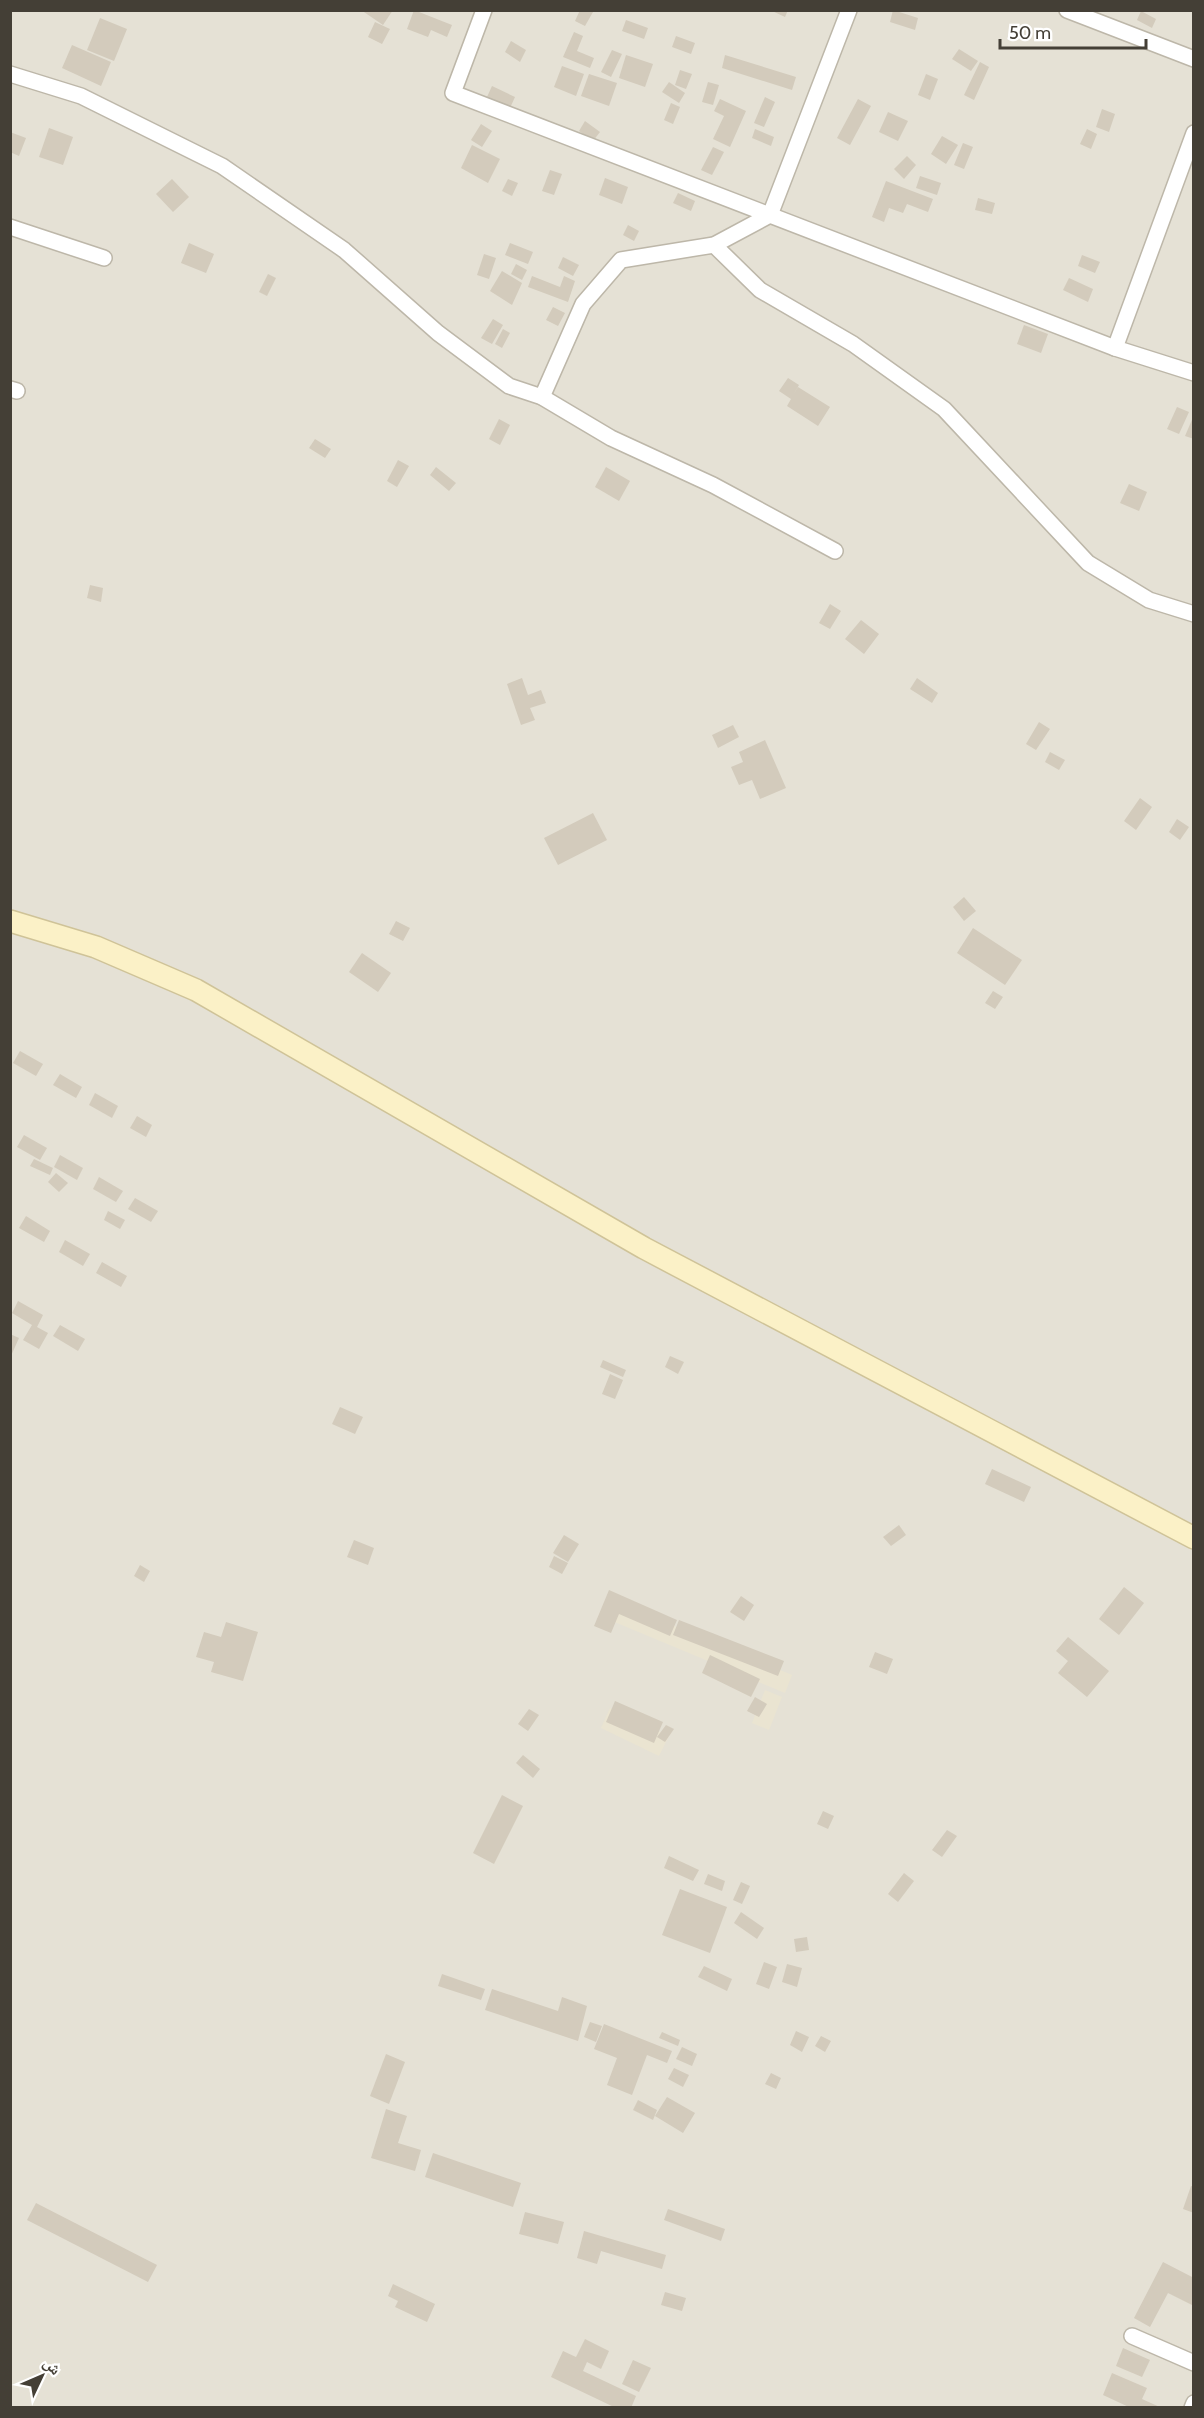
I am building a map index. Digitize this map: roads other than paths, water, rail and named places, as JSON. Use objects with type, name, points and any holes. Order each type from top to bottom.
[{"type":"main road","points":[[10,921],[96,946],[196,990],[644,1248],[1194,1538]]},
{"type":"street","points":[[484,10],[453,93],[1115,348],[1194,373]]},
{"type":"street","points":[[542,397],[583,304],[621,260],[714,245],[770,215],[849,10]]},
{"type":"street","points":[[1067,10],[1194,59]]},
{"type":"street","points":[[10,74],[81,96],[222,166],[344,250],[438,333],[509,386],[542,397],[611,438],[712,485],[835,551]]},
{"type":"street","points":[[1115,348],[1194,133]]},
{"type":"street","points":[[10,227],[104,258]]},
{"type":"street","points":[[714,245],[760,290],[853,344],[944,409],[1088,563],[1149,600],[1194,614]]},
{"type":"street","points":[[1132,2336],[1194,2363]]}]
